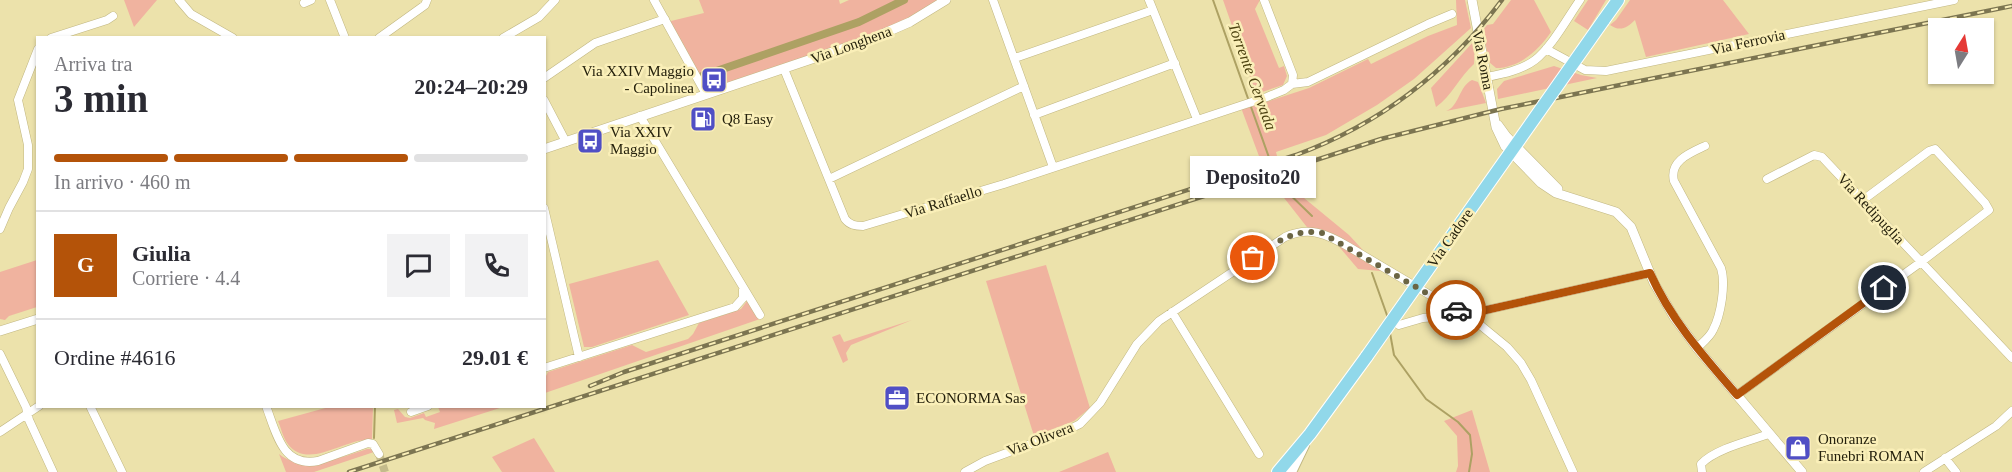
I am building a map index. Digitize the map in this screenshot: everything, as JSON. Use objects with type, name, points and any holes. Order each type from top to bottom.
[{"type":"main road","name":"Via Cadore","points":[[1278,472],[1310,434],[1618,0]]},
{"type":"main road","points":[[1291,472],[1310,434]]},
{"type":"street","points":[[179,0],[191,14],[230,36]]},
{"type":"street","points":[[330,0],[344,36]]},
{"type":"street","points":[[382,36],[425,5],[427,0]]},
{"type":"street","points":[[508,36],[539,17],[555,0]]},
{"type":"street","points":[[654,0],[706,93]]},
{"type":"street","name":"Via Longhena","points":[[546,148],[706,93],[784,69],[895,29],[946,0]]},
{"type":"street","points":[[993,0],[1053,167]]},
{"type":"street","points":[[1149,0],[1197,119]]},
{"type":"street","points":[[1264,0],[1293,75],[1292,84]]},
{"type":"street","name":"Via Roma","points":[[1472,0],[1495,119],[1506,136],[1551,183],[1582,201],[1616,212],[1630,227],[1650,273],[1674,317],[1697,348],[1802,472]]},
{"type":"street","points":[[1487,77],[1528,65],[1540,56],[1580,0]]},
{"type":"street","name":"Via Ferrovia","points":[[1546,49],[1585,70],[1606,71],[1954,0]]},
{"type":"street","points":[[1015,58],[1153,10]]},
{"type":"street","name":"Via Raffaello","points":[[784,69],[845,219],[848,223],[863,226],[1053,167],[1284,90],[1292,84],[1308,82],[1452,14]]},
{"type":"street","points":[[57,36],[113,16]]},
{"type":"street","points":[[546,77],[595,43],[664,19]]},
{"type":"street","points":[[0,229],[28,169],[28,145],[18,100],[36,54]]},
{"type":"street","points":[[1034,115],[1176,63]]},
{"type":"street","points":[[829,179],[1024,86]]},
{"type":"street","points":[[546,104],[566,142]]},
{"type":"street","points":[[640,116],[760,315]]},
{"type":"street","points":[[1697,348],[1714,328],[1724,276],[1672,174],[1673,169],[1682,158],[1705,146]]},
{"type":"street","points":[[1737,395],[1989,210],[1935,149],[1929,151],[1863,200]]},
{"type":"street","name":"Via Redipuglia","points":[[1767,178],[1817,154],[1822,157],[2012,358]]},
{"type":"street","points":[[546,217],[579,357]]},
{"type":"street","name":"Via Olivera","points":[[965,472],[985,461],[1066,431],[1086,419],[1100,403],[1137,344],[1159,321],[1285,237],[1310,231],[1330,236],[1464,315],[1500,340],[1521,363],[1536,390],[1573,472]]},
{"type":"street","points":[[1399,325],[1423,318],[1464,315],[1650,273]]},
{"type":"street","points":[[546,367],[735,307],[743,298],[742,288]]},
{"type":"street","points":[[1172,312],[1258,454]]},
{"type":"street","points":[[0,331],[36,320]]},
{"type":"street","points":[[0,354],[53,472]]},
{"type":"street","points":[[0,432],[36,408]]},
{"type":"street","points":[[91,408],[122,472]]},
{"type":"street","points":[[267,408],[281,445],[290,456],[297,459],[318,461],[368,443],[376,447],[379,454]]},
{"type":"street","points":[[411,412],[422,408]]},
{"type":"street","points":[[1924,472],[1996,426],[2012,411]]},
{"type":"street","points":[[1702,472],[1701,464],[1707,459],[1769,434]]},
{"type":"street","points":[[1945,458],[1956,472]]},
{"type":"shaded area","points":[[124,0],[157,0],[134,27]]},
{"type":"shaded area","points":[[699,0],[839,0],[840,4],[849,0],[946,0],[910,22],[706,94],[698,80],[699,73],[671,23],[671,21],[704,13]]},
{"type":"shaded area","points":[[1223,0],[1260,0],[1255,9],[1279,68],[1284,66],[1287,76],[1283,85],[1256,94]]},
{"type":"shaded area","points":[[1456,0],[1465,0],[1471,28],[1414,79],[1377,105],[1326,135],[1276,152],[1282,176],[1287,184],[1349,235],[1373,261],[1391,272],[1358,269],[1330,236],[1310,231],[1266,175],[1240,105],[1258,99],[1260,104],[1309,88],[1368,59],[1371,64],[1428,36],[1457,25]]},
{"type":"shaded area","points":[[1511,0],[1534,0],[1551,32],[1528,57],[1513,65],[1496,68],[1489,62],[1483,30],[1487,25],[1493,24]]},
{"type":"shaded area","points":[[1588,0],[1606,0],[1588,30],[1574,21]]},
{"type":"shaded area","points":[[1630,0],[1723,0],[1749,34],[1646,57],[1635,20],[1623,28],[1610,25]]},
{"type":"shaded area","points":[[1475,40],[1474,64],[1436,107],[1431,88]]},
{"type":"shaded area","points":[[1554,66],[1597,78],[1498,99],[1497,89],[1504,81]]},
{"type":"shaded area","points":[[1472,80],[1478,82],[1486,103],[1446,111],[1454,105],[1464,87]]},
{"type":"shaded area","points":[[36,260],[36,307],[9,316],[5,320],[0,319],[0,272]]},
{"type":"shaded area","points":[[658,260],[689,315],[592,347],[584,347],[569,284]]},
{"type":"shaded area","points":[[1046,265],[1090,408],[1074,421],[1034,436],[986,281]]},
{"type":"shaded area","points":[[747,301],[760,319],[546,393],[548,372],[632,345],[646,352],[688,339],[699,323],[741,309]]},
{"type":"shaded area","points":[[912,320],[851,345],[846,353],[848,360],[843,363],[832,337],[840,334],[844,342]]},
{"type":"shaded area","points":[[325,408],[373,408],[372,440],[361,440],[316,454],[305,454],[296,451],[287,443],[278,421]]},
{"type":"shaded area","points":[[438,408],[500,408],[434,429],[435,423],[423,418],[397,423],[394,410],[398,409],[405,417],[410,418],[424,413],[426,417],[440,412]]},
{"type":"shaded area","points":[[1472,410],[1490,472],[1456,472],[1458,466],[1457,436],[1444,421]]},
{"type":"shaded area","points":[[534,438],[555,472],[502,472],[492,457]]},
{"type":"shaded area","points":[[372,449],[374,452],[314,472],[286,472],[279,454],[298,462],[309,463],[321,462]]},
{"type":"shaded area","points":[[1108,452],[1116,472],[1059,472]]},
{"type":"waterway","points":[[702,76],[859,22],[904,0]]},
{"type":"waterway","name":"Torrente Cervada","points":[[1213,0],[1278,183],[1312,216]]},
{"type":"waterway","name":"Torrente Cervada","points":[[1372,273],[1388,318]]},
{"type":"waterway","name":"Torrente Cervada","points":[[1390,333],[1394,355],[1426,399],[1458,422],[1470,435],[1472,454],[1469,472]]},
{"type":"waterway","points":[[374,438],[375,408]]},
{"type":"tunnel","points":[[379,454],[385,472]]},
{"type":"railway","points":[[590,386],[624,372],[1296,155],[1327,142],[1384,111],[1435,73],[1459,50],[1502,0]]},
{"type":"railway","points":[[349,472],[1381,139],[1501,109],[2012,6]]},
{"type":"way so far","points":[[1253,258],[1285,237],[1310,231],[1322,233],[1456,310]]},
{"type":"place","name":"Via XXIV Maggio - Capolinea","points":[[714,80]]},
{"type":"place","name":"Q8 Easy","points":[[703,119]]},
{"type":"place","name":"Via XXIV Maggio","points":[[590,141]]},
{"type":"place","name":"Deposito20","points":[[1253,258]]},
{"type":"place","name":"ECONORMA Sas","points":[[897,398]]},
{"type":"place","name":"Onoranze Funebri ROMAN","points":[[1798,448]]},
{"type":"route","points":[[1456,310],[1464,315],[1650,273],[1666,305],[1683,330],[1737,395],[1884,288]]}]
